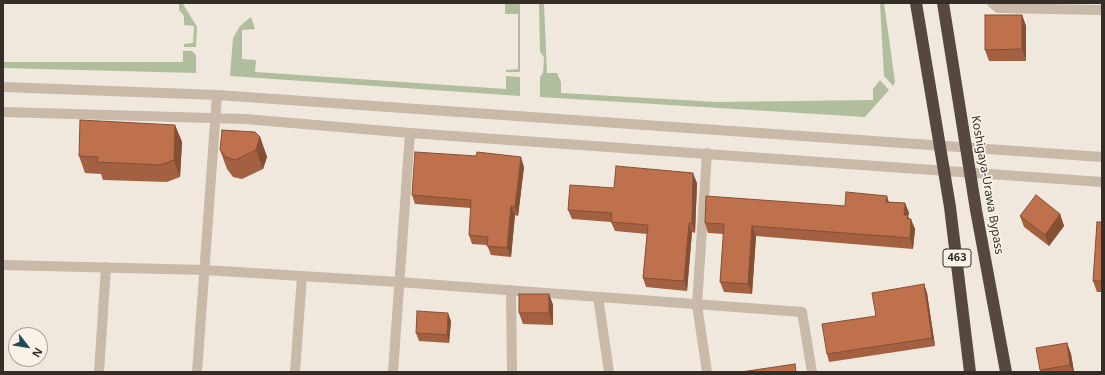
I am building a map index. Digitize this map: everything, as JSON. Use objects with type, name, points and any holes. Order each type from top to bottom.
[{"type":"highway","name":"463","points":[[916,3],[953,229],[970,372]]},
{"type":"highway","name":"Koshigaya-Urawa Bypass","points":[[943,3],[969,172],[1006,372]]},
{"type":"street","points":[[992,3],[998,8],[1102,10]]},
{"type":"street","points":[[3,88],[24,87],[217,95],[1102,157]]},
{"type":"street","points":[[197,372],[217,95]]},
{"type":"street","points":[[3,112],[215,117],[410,133],[1102,182]]},
{"type":"street","points":[[392,372],[410,133]]},
{"type":"street","points":[[707,153],[697,305],[707,372]]},
{"type":"street","points":[[3,265],[205,270],[398,282],[802,312],[812,372]]},
{"type":"street","points":[[99,372],[106,267]]},
{"type":"street","points":[[295,372],[302,276]]},
{"type":"street","points":[[511,290],[512,372]]},
{"type":"street","points":[[598,297],[609,372]]},
{"type":"green space","points":[[179,3],[183,4],[197,27],[196,47],[184,47],[184,44],[193,43],[194,26],[184,25],[184,16],[179,10]]},
{"type":"green space","points":[[505,3],[520,3],[520,72],[506,72],[506,70],[518,69],[518,14],[505,14]]},
{"type":"green space","points":[[539,3],[544,3],[547,73],[557,73],[561,82],[561,93],[717,102],[873,100],[873,89],[880,80],[889,90],[865,117],[540,97],[540,77],[543,73],[544,57],[540,52]]},
{"type":"green space","points":[[880,3],[884,3],[895,82],[893,86],[884,76]]},
{"type":"green space","points":[[251,17],[255,29],[242,30],[242,59],[256,60],[255,72],[506,89],[506,76],[520,77],[520,96],[230,76],[233,38],[240,26]]},
{"type":"green space","points":[[183,51],[192,51],[196,55],[196,73],[3,68],[3,62],[183,62]]},
{"type":"building","points":[[985,15],[1022,15],[1022,49],[985,50]]},
{"type":"building","points":[[80,120],[175,125],[174,160],[160,165],[97,162],[98,157],[79,156]]},
{"type":"building","points":[[222,130],[255,132],[260,137],[256,150],[235,160],[226,157],[220,150]]},
{"type":"building","points":[[415,152],[476,156],[477,152],[521,157],[515,207],[511,206],[507,248],[487,246],[488,237],[469,235],[471,200],[412,195]]},
{"type":"building","points":[[616,166],[693,173],[692,223],[689,223],[684,281],[643,278],[648,225],[611,222],[612,213],[568,210],[570,185],[614,188]]},
{"type":"building","points":[[846,192],[887,196],[886,202],[905,203],[904,215],[908,215],[907,219],[911,219],[910,238],[752,226],[748,284],[720,282],[724,224],[705,223],[706,196],[845,206]]},
{"type":"building","points":[[1036,195],[1060,214],[1045,235],[1020,216]]},
{"type":"building","points":[[1097,222],[1102,222],[1102,281],[1093,281]]},
{"type":"building","points":[[924,284],[932,338],[827,354],[822,324],[876,316],[872,293]]},
{"type":"building","points":[[519,294],[549,294],[549,313],[519,313]]},
{"type":"building","points":[[417,311],[448,313],[447,335],[416,333]]},
{"type":"building","points":[[1067,343],[1070,365],[1040,370],[1036,348]]},
{"type":"building","points":[[795,364],[796,372],[741,372]]}]
